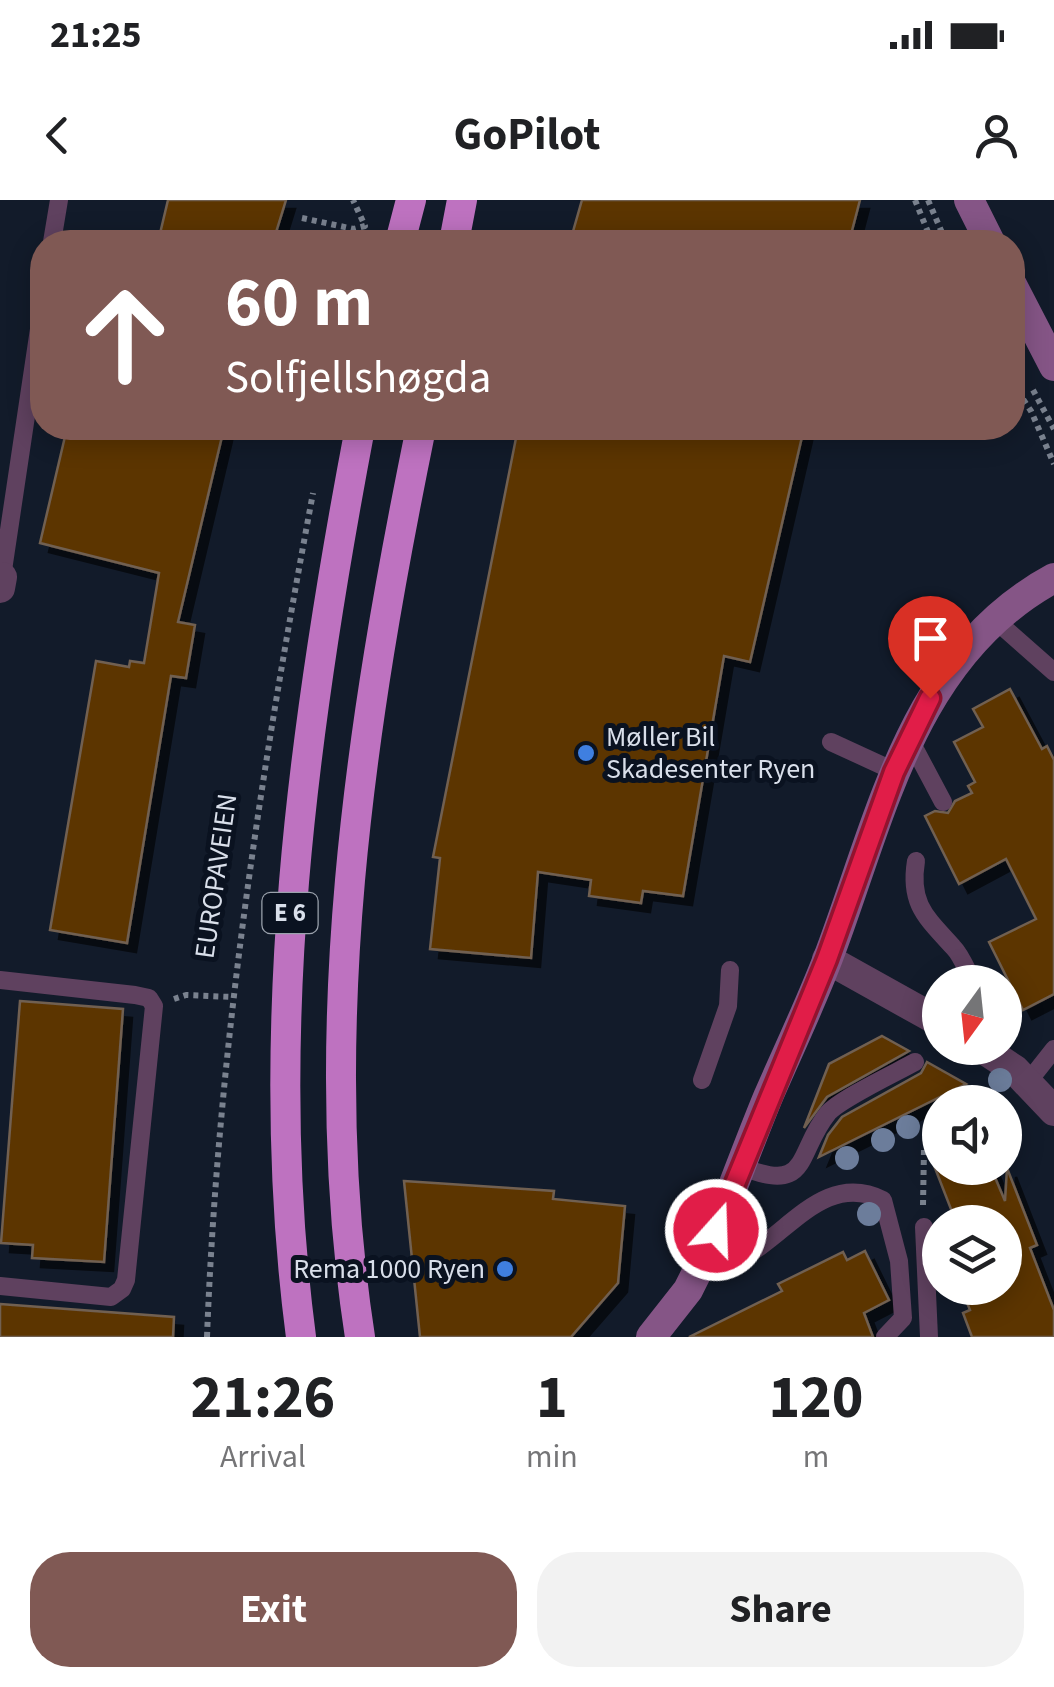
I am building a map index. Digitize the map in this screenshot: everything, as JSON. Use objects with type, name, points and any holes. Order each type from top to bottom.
[{"type":"highway","points":[[403,230],[411,200]]},
{"type":"highway","points":[[456,230],[462,200]]},
{"type":"highway","name":"E 6","points":[[301,1337],[284,1106],[288,937],[320,659],[358,440]]},
{"type":"highway","name":"E 6","points":[[360,1337],[347,1244],[340,1102],[344,944],[378,667],[419,440]]},
{"type":"street","points":[[969,200],[984,230]]},
{"type":"street","points":[[1025,310],[1054,366]]},
{"type":"street","points":[[651,1337],[688,1290],[707,1252],[827,959],[909,738],[945,673],[994,619],[1054,578]]},
{"type":"street","points":[[827,959],[922,1012]]},
{"type":"street","points":[[1005,1065],[1028,1082],[1054,1110]]},
{"type":"lane","points":[[54,230],[58,200]]},
{"type":"lane","points":[[1,582],[30,390]]},
{"type":"lane","points":[[994,619],[1054,672]]},
{"type":"lane","points":[[909,738],[943,802]]},
{"type":"lane","points":[[831,742],[894,772]]},
{"type":"lane","points":[[916,861],[919,905],[964,965]]},
{"type":"lane","points":[[702,1080],[728,1006],[730,970]]},
{"type":"lane","points":[[0,980],[135,995],[150,998],[154,1006],[122,1289],[111,1297],[0,1286]]},
{"type":"lane","points":[[1028,1082],[1054,1049]]},
{"type":"lane","points":[[740,1166],[773,1178],[793,1172],[829,1111],[914,1062]]},
{"type":"lane","points":[[707,1252],[736,1260],[803,1212],[838,1194],[868,1192],[883,1200],[899,1262],[903,1318],[885,1337]]},
{"type":"lane","points":[[927,1305],[928,1337]]},
{"type":"path","points":[[302,218],[354,229],[365,226],[353,200]]},
{"type":"path","points":[[915,200],[927,230]]},
{"type":"path","points":[[928,200],[941,230]]},
{"type":"path","points":[[1025,402],[1054,464]]},
{"type":"path","name":"EUROPAVEIEN","points":[[208,1337],[232,997],[255,823],[315,482]]},
{"type":"path","points":[[154,1006],[186,994],[232,997]]},
{"type":"building","points":[[168,200],[286,200],[277,230],[161,230]]},
{"type":"building","points":[[582,200],[860,200],[852,230],[573,230]]},
{"type":"building","points":[[64,440],[221,440],[178,622],[195,625],[186,678],[171,676],[127,943],[50,930],[96,661],[129,667],[130,661],[144,663],[159,573],[40,543]]},
{"type":"building","points":[[516,440],[801,440],[750,662],[724,656],[683,896],[643,891],[641,903],[589,896],[591,880],[538,872],[531,958],[430,949],[440,858],[433,857]]},
{"type":"building","points":[[1010,689],[1042,749],[1047,746],[1054,760],[1054,994],[1023,1010],[1022,965],[1000,965],[989,942],[1036,919],[1006,859],[959,884],[925,816],[935,811],[948,813],[955,801],[972,793],[968,786],[975,782],[954,742],[983,727],[973,709]]},
{"type":"building","points":[[20,1001],[123,1009],[104,1262],[32,1258],[33,1245],[1,1243]]},
{"type":"building","points":[[882,1036],[909,1051],[827,1097],[804,1128],[829,1064]]},
{"type":"building","points":[[925,1065],[932,1065],[966,1084],[922,1085],[922,1106],[819,1157],[828,1135],[842,1117],[921,1073]]},
{"type":"building","points":[[404,1181],[554,1191],[553,1199],[625,1206],[618,1283],[571,1337],[420,1337]]},
{"type":"building","points":[[942,1185],[998,1185],[1005,1201],[1006,1185],[1014,1185],[1021,1205],[949,1205]]},
{"type":"building","points":[[1022,1206],[1037,1245],[1030,1248],[1054,1310],[1054,1337],[972,1337],[963,1313],[970,1310],[968,1305],[1022,1305]]},
{"type":"building","points":[[865,1251],[889,1300],[864,1313],[873,1337],[689,1337],[782,1291],[778,1284],[843,1252],[847,1260]]},
{"type":"building","points":[[0,1304],[174,1317],[173,1337],[0,1337]]},
{"type":"place","name":"Møller Bil Skadesenter Ryen","points":[[586,753]]},
{"type":"place","name":"Rema 1000 Ryen","points":[[505,1269]]},
{"type":"route","points":[[716,1230],[827,959],[894,772],[930,698]]}]
